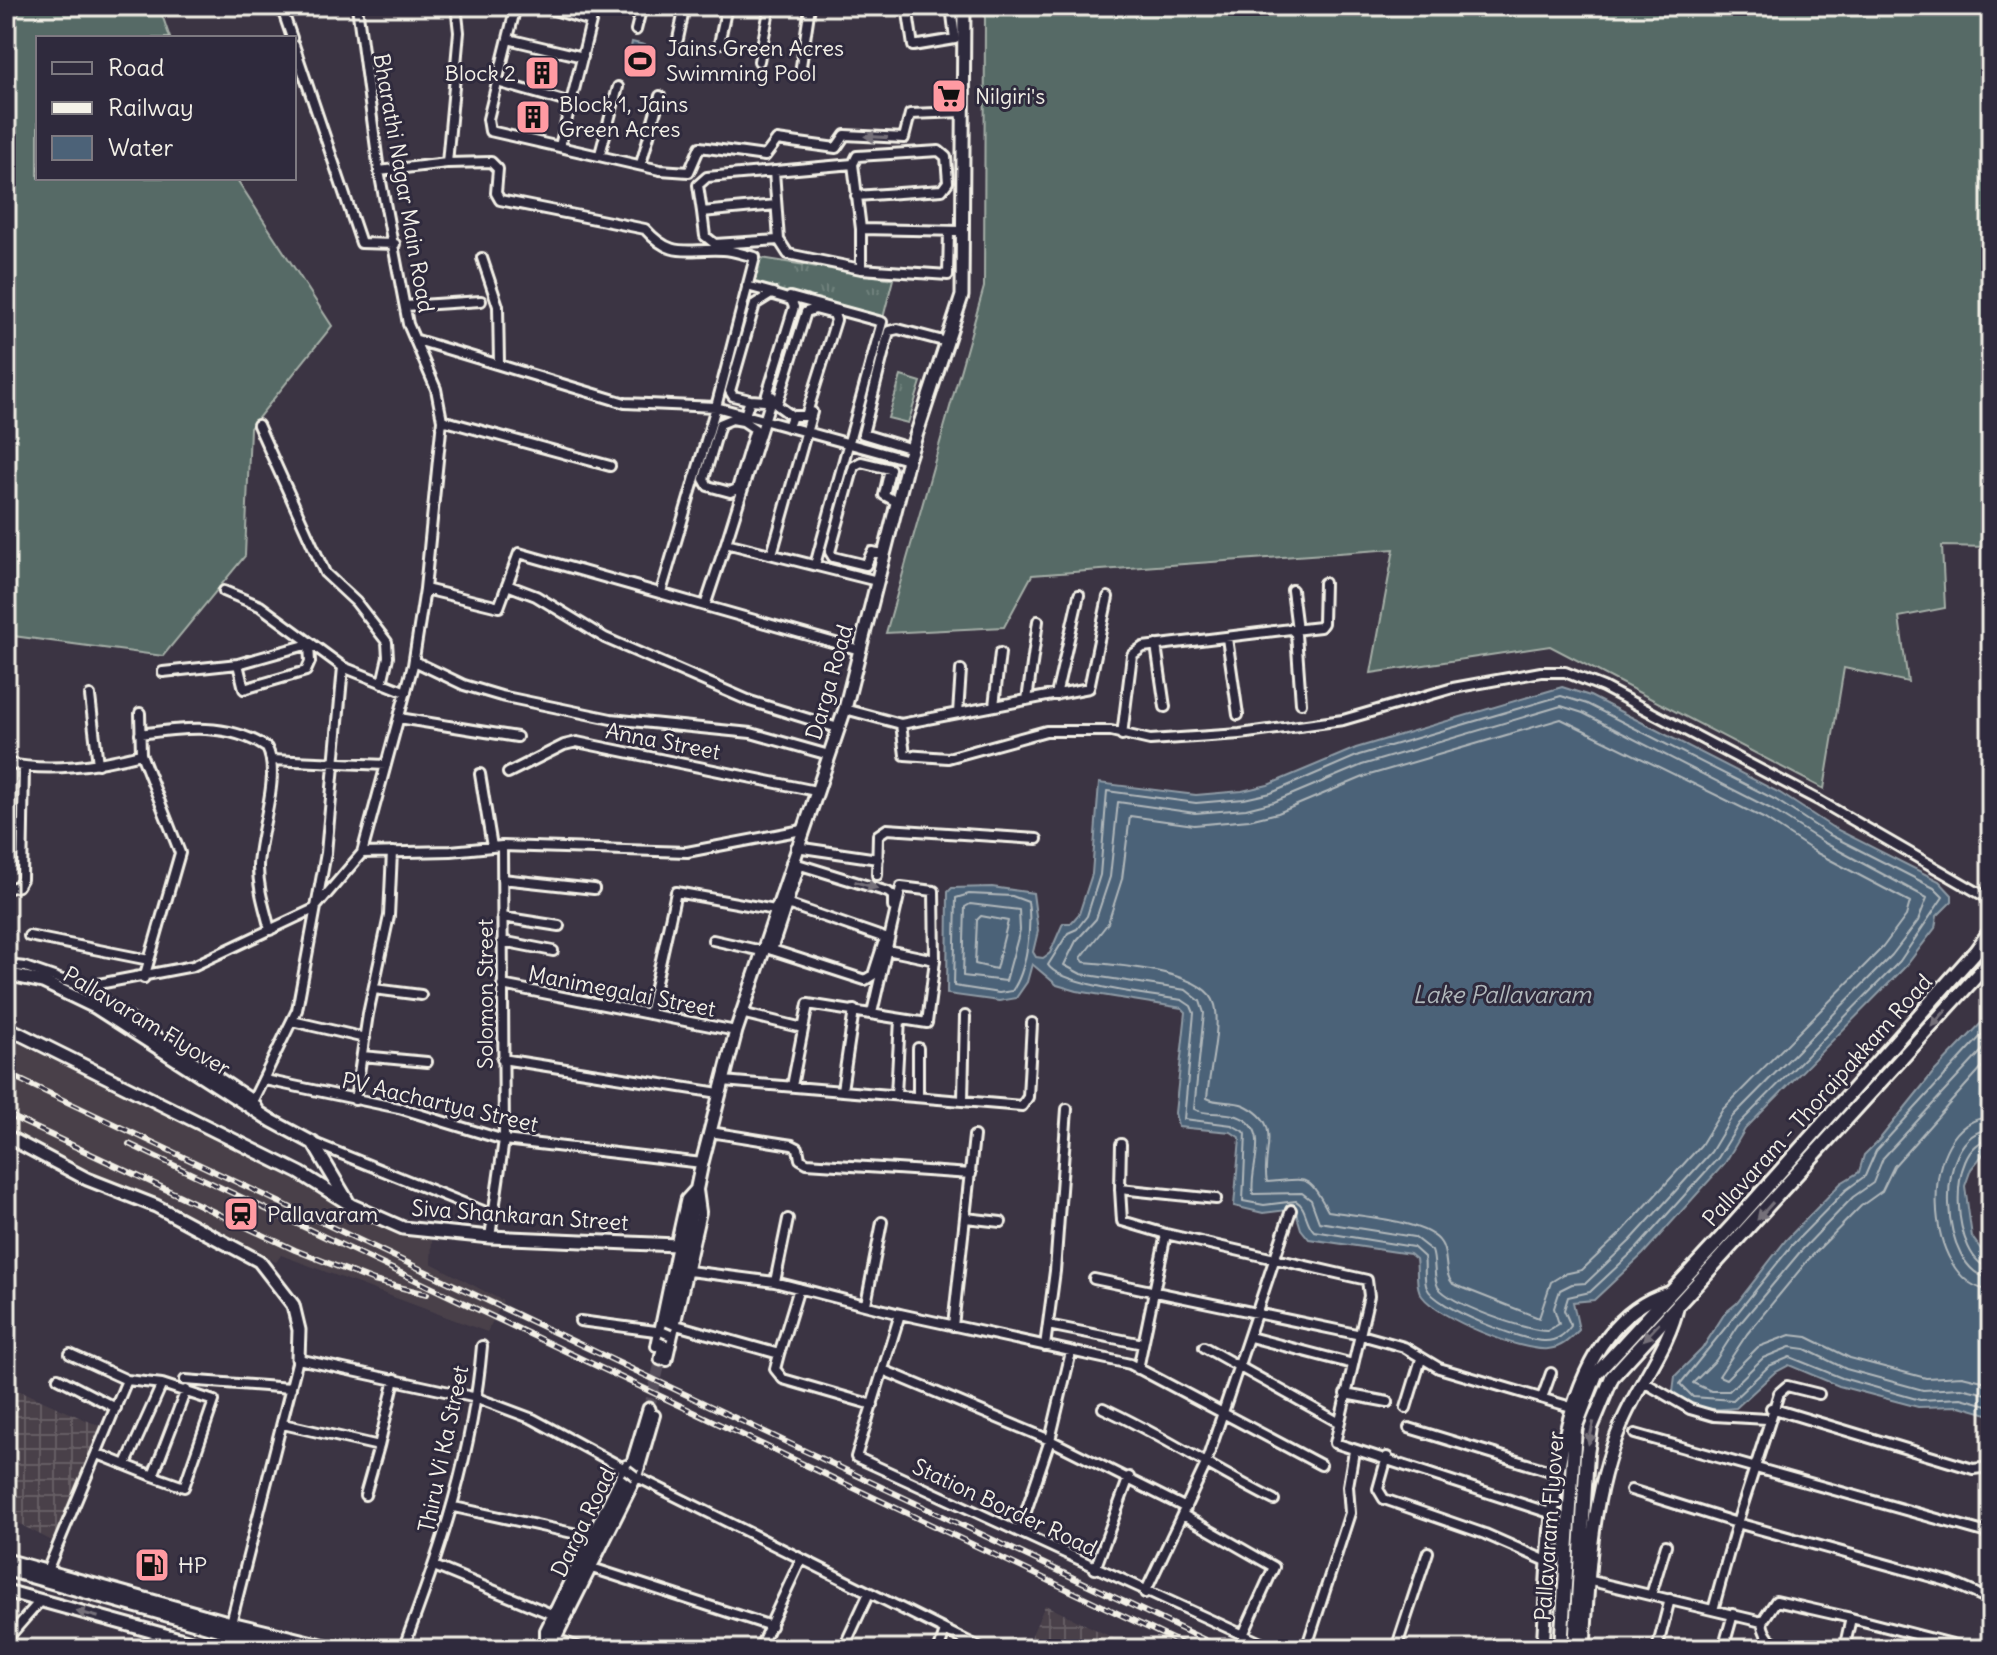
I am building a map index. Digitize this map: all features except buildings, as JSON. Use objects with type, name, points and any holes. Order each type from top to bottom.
[{"type":"main road","name":"Pallavaram - Thoraipakkam Road","points":[[1668,1293],[1732,1226],[1976,951],[1991,930]]},
{"type":"main road","name":"Pallavaram - Thoraipakkam Road","points":[[1678,1303],[1991,960]]},
{"type":"main road","name":"Pallavaram Flyover","points":[[1561,1649],[1575,1428],[1587,1390],[1614,1351],[1668,1293]]},
{"type":"main road","name":"Pallavaram Flyover","points":[[1575,1649],[1589,1441],[1603,1395],[1623,1362],[1678,1303]]},
{"type":"main road","points":[[6,1569],[289,1649]]},
{"type":"main road","points":[[6,1575],[262,1649]]},
{"type":"street","points":[[281,6],[291,36]]},
{"type":"street","name":"Bharathi Nagar Main Road","points":[[314,909],[362,853],[406,692],[425,589],[442,420],[436,389],[408,324],[379,171],[357,6]]},
{"type":"street","points":[[447,163],[459,32],[456,6]]},
{"type":"street","points":[[516,6],[488,119],[490,131],[689,172],[700,147],[765,156],[777,140],[836,148],[845,135],[904,138],[910,114],[963,112]]},
{"type":"street","points":[[540,6],[591,21]]},
{"type":"street","points":[[560,146],[595,6]]},
{"type":"street","points":[[636,30],[642,6]]},
{"type":"street","points":[[678,39],[685,6]]},
{"type":"street","points":[[719,44],[727,6]]},
{"type":"street","points":[[759,61],[770,6]]},
{"type":"street","points":[[800,73],[810,6]]},
{"type":"street","points":[[907,6],[913,46],[955,39],[951,6]]},
{"type":"street","name":"Darga Road","points":[[664,1360],[702,1163],[741,1013],[766,950],[775,910],[796,863],[796,847],[845,709],[910,454],[962,296],[964,6]]},
{"type":"street","points":[[508,39],[583,57]]},
{"type":"street","points":[[296,51],[361,243],[395,244]]},
{"type":"street","points":[[497,82],[571,103]]},
{"type":"street","points":[[600,154],[618,87]]},
{"type":"street","points":[[641,164],[660,96]]},
{"type":"street","points":[[856,196],[942,190],[948,182],[946,157],[939,151],[857,156],[853,164],[856,196],[861,229],[861,269]]},
{"type":"street","points":[[379,171],[447,163],[496,165],[496,193],[500,200],[645,229],[660,245],[684,253],[724,249],[755,257],[716,407],[661,592]]},
{"type":"street","points":[[779,240],[715,244],[705,236],[698,185],[700,180],[853,164]]},
{"type":"street","points":[[774,171],[779,240],[788,254],[861,269],[948,275],[949,232]]},
{"type":"street","points":[[702,212],[776,205]]},
{"type":"street","points":[[861,229],[962,231]]},
{"type":"street","points":[[482,258],[498,306],[499,363]]},
{"type":"street","points":[[747,286],[882,322],[815,565]]},
{"type":"street","points":[[771,294],[791,300],[794,307],[765,401],[750,400],[733,396],[730,391],[755,304],[771,294]]},
{"type":"street","points":[[705,606],[765,421],[800,299]]},
{"type":"street","points":[[405,306],[481,301]]},
{"type":"street","points":[[815,309],[834,314],[836,320],[806,416],[792,416],[777,405],[806,312],[815,309]]},
{"type":"street","points":[[772,554],[841,311]]},
{"type":"street","points":[[910,454],[863,434],[889,331],[898,329],[947,342]]},
{"type":"street","points":[[417,340],[625,403],[716,407],[744,418],[755,429],[737,489],[730,492],[708,486],[704,479],[720,424],[732,419],[744,418],[765,421],[848,443],[910,454]]},
{"type":"street","points":[[744,418],[750,400]]},
{"type":"street","points":[[788,427],[792,416]]},
{"type":"street","points":[[442,420],[610,466]]},
{"type":"street","points":[[258,425],[325,573],[356,602],[387,642],[388,657],[382,683]]},
{"type":"street","points":[[884,554],[872,552],[866,565],[833,557],[830,552],[854,466],[861,462],[890,469],[884,495],[897,502]]},
{"type":"street","points":[[726,543],[877,581]]},
{"type":"street","points":[[425,589],[499,607],[519,553],[860,650]]},
{"type":"street","points":[[1122,735],[1132,655],[1136,649],[1288,628],[1320,627],[1323,623],[1324,583]]},
{"type":"street","points":[[507,585],[536,596],[605,638],[750,701],[838,728]]},
{"type":"street","points":[[1292,590],[1301,703]]},
{"type":"street","points":[[224,591],[260,606],[343,667],[406,692]]},
{"type":"street","points":[[1056,695],[1079,595]]},
{"type":"street","points":[[845,709],[901,724],[1089,688],[1108,597]]},
{"type":"street","points":[[1027,700],[1038,621]]},
{"type":"street","points":[[1227,638],[1238,715]]},
{"type":"street","points":[[238,664],[244,689],[302,673],[310,662],[309,644]]},
{"type":"street","points":[[163,672],[238,664],[309,644]]},
{"type":"street","points":[[1156,645],[1165,707]]},
{"type":"street","points":[[994,706],[1000,653]]},
{"type":"street","points":[[414,661],[464,685],[501,696],[611,719],[751,733],[829,755]]},
{"type":"street","points":[[253,1100],[297,1010],[326,853],[343,667]]},
{"type":"street","points":[[958,713],[961,670]]},
{"type":"street","points":[[901,724],[902,751],[910,757],[948,758],[1046,731],[1111,731],[1150,740],[1291,728],[1343,720],[1453,688],[1541,672],[1565,672],[1603,687],[1818,800],[1991,900]]},
{"type":"street","points":[[90,696],[98,764]]},
{"type":"street","points":[[140,713],[141,754],[180,853],[144,978]]},
{"type":"street","points":[[399,718],[517,737]]},
{"type":"street","points":[[140,734],[215,729],[259,742],[267,748],[271,760],[258,863],[258,887],[270,930]]},
{"type":"street","name":"Anna Street","points":[[508,773],[564,745],[577,742],[816,791]]},
{"type":"street","points":[[6,763],[24,767],[98,764],[141,754]]},
{"type":"street","points":[[271,760],[386,765]]},
{"type":"street","points":[[6,889],[18,886],[22,879],[24,767]]},
{"type":"street","points":[[480,774],[492,847]]},
{"type":"street","points":[[877,875],[878,835],[887,829],[1037,839]]},
{"type":"street","points":[[362,853],[502,846],[687,852],[802,830]]},
{"type":"street","name":"Solomon Street","points":[[490,1237],[504,1140],[502,846]]},
{"type":"street","points":[[796,847],[878,859]]},
{"type":"street","points":[[355,1100],[389,916],[392,852]]},
{"type":"street","points":[[713,940],[766,950],[865,980],[873,975],[894,902],[888,892],[796,863],[787,904],[766,950]]},
{"type":"street","points":[[502,879],[594,889]]},
{"type":"street","points":[[792,1086],[808,1004],[927,1023],[935,960],[934,891],[901,887],[872,1013]]},
{"type":"street","points":[[649,1014],[676,892],[775,910]]},
{"type":"street","points":[[787,904],[885,938]]},
{"type":"street","points":[[83,987],[144,978],[193,966],[314,909]]},
{"type":"street","points":[[502,917],[559,926]]},
{"type":"street","points":[[29,936],[149,960]]},
{"type":"street","points":[[502,941],[553,951]]},
{"type":"street","points":[[887,950],[935,960]]},
{"type":"street","points":[[6,965],[25,967],[83,987],[253,1100],[262,1115],[313,1143],[493,1215]]},
{"type":"street","name":"Pallavaram Flyover","points":[[6,974],[43,982],[95,1007],[262,1115]]},
{"type":"street","name":"Manimegalai Street","points":[[502,985],[736,1031]]},
{"type":"street","points":[[374,989],[421,995]]},
{"type":"street","points":[[842,1090],[854,1010]]},
{"type":"street","points":[[741,1013],[803,1028]]},
{"type":"street","points":[[963,1099],[965,1016]]},
{"type":"street","points":[[896,1095],[900,1019]]},
{"type":"street","points":[[292,1021],[365,1038]]},
{"type":"street","points":[[502,1059],[721,1087],[792,1086],[1022,1106],[1026,1102],[1032,1023]]},
{"type":"street","name":"Siva Shankaran Street","points":[[6,1027],[300,1173],[351,1205],[403,1228],[490,1237],[677,1245]]},
{"type":"street","points":[[918,1048],[918,1097]]},
{"type":"street","points":[[362,1056],[427,1062]]},
{"type":"street","name":"PV Aachartya Street","points":[[265,1080],[399,1108],[504,1140],[702,1163]]},
{"type":"street","points":[[1045,1346],[1067,1109]]},
{"type":"street","points":[[710,1132],[792,1145],[798,1148],[800,1159],[807,1163],[971,1174]]},
{"type":"street","points":[[6,1136],[87,1179],[156,1206],[259,1261],[293,1305],[299,1330],[298,1359],[231,1623]]},
{"type":"street","points":[[953,1326],[974,1136]]},
{"type":"street","points":[[313,1143],[351,1205]]},
{"type":"street","points":[[1121,1144],[1122,1221],[1367,1280],[1369,1296],[1335,1443],[1354,1451],[1387,1457],[1553,1514]]},
{"type":"street","points":[[664,1360],[677,1245],[687,1200],[697,1188]]},
{"type":"street","points":[[656,1346],[676,1325],[701,1212],[697,1188]]},
{"type":"street","points":[[1120,1189],[1216,1199]]},
{"type":"street","points":[[1145,1593],[1205,1466],[1291,1210]]},
{"type":"street","points":[[966,1218],[1001,1222]]},
{"type":"street","points":[[775,1282],[788,1219]]},
{"type":"street","points":[[866,1304],[882,1222]]},
{"type":"street","points":[[1138,1369],[1166,1234]]},
{"type":"street","points":[[689,1271],[775,1282],[1138,1369],[1321,1465]]},
{"type":"street","points":[[1094,1279],[1361,1335],[1404,1347],[1439,1368],[1571,1407]]},
{"type":"street","points":[[799,1288],[775,1369],[783,1379],[873,1405]]},
{"type":"street","points":[[1543,1649],[1553,1514],[1571,1407],[1597,1350],[1645,1300],[1668,1293]]},
{"type":"street","points":[[1584,1649],[1594,1520],[1614,1444],[1642,1381],[1675,1321],[1678,1303]]},
{"type":"street","name":"Station Border Road","points":[[900,1314],[856,1457],[1145,1593],[1274,1649]]},
{"type":"street","points":[[580,1321],[666,1333]]},
{"type":"street","points":[[676,1325],[779,1354]]},
{"type":"street","points":[[1048,1325],[1143,1344]]},
{"type":"street","points":[[1250,1337],[1353,1364]]},
{"type":"street","name":"Thiru Vi Ka Street","points":[[403,1649],[454,1507],[477,1398],[482,1346]]},
{"type":"street","points":[[1204,1347],[1338,1422]]},
{"type":"street","points":[[1019,1532],[1050,1440],[1071,1352]]},
{"type":"street","points":[[70,1354],[127,1380],[186,1390],[215,1403],[185,1484],[181,1487],[98,1454]]},
{"type":"street","points":[[298,1359],[477,1398],[533,1419],[631,1473],[983,1649]]},
{"type":"street","points":[[1406,1408],[1421,1359]]},
{"type":"street","points":[[883,1370],[1050,1440],[1129,1477],[1274,1567],[1243,1635]]},
{"type":"street","points":[[1542,1398],[1551,1373]]},
{"type":"street","points":[[58,1378],[116,1408]]},
{"type":"street","points":[[365,1495],[395,1379]]},
{"type":"street","points":[[47,1571],[127,1380]]},
{"type":"street","points":[[185,1380],[291,1388]]},
{"type":"street","points":[[1642,1381],[1690,1409],[1714,1416],[1767,1419]]},
{"type":"street","points":[[126,1464],[162,1384]]},
{"type":"street","points":[[1713,1610],[1771,1408],[1787,1386],[1819,1394]]},
{"type":"street","points":[[153,1476],[186,1390]]},
{"type":"street","points":[[1345,1394],[1388,1402]]},
{"type":"street","points":[[1103,1408],[1140,1425],[1205,1466],[1274,1500]]},
{"type":"street","points":[[1771,1408],[1973,1469],[1991,1467]]},
{"type":"street","points":[[548,1645],[592,1568],[652,1412]]},
{"type":"street","name":"Darga Road","points":[[548,1645],[628,1479],[652,1412]]},
{"type":"street","points":[[548,1645],[545,1630],[591,1537],[631,1473],[639,1422]]},
{"type":"street","points":[[283,1424],[379,1446]]},
{"type":"street","points":[[1409,1428],[1560,1474]]},
{"type":"street","points":[[1635,1434],[1991,1534]]},
{"type":"street","points":[[1306,1649],[1350,1513],[1348,1486],[1354,1451]]},
{"type":"street","points":[[1387,1457],[1378,1489],[1384,1499],[1485,1534],[1549,1562]]},
{"type":"street","points":[[1095,1569],[1129,1477]]},
{"type":"street","points":[[1631,1490],[1950,1582],[1991,1600]]},
{"type":"street","points":[[454,1507],[591,1537]]},
{"type":"street","points":[[1651,1595],[1666,1545]]},
{"type":"street","points":[[1396,1649],[1428,1552]]},
{"type":"street","points":[[759,1649],[801,1559]]},
{"type":"street","points":[[6,1560],[231,1623],[338,1649]]},
{"type":"street","points":[[434,1566],[554,1615]]},
{"type":"street","points":[[592,1568],[771,1626]]},
{"type":"street","points":[[1587,1580],[1762,1622]]},
{"type":"street","points":[[6,1591],[216,1649]]},
{"type":"street","points":[[843,1649],[869,1593]]},
{"type":"street","points":[[1657,1649],[1670,1599]]},
{"type":"street","points":[[6,1640],[40,1601]]},
{"type":"street","points":[[1762,1622],[1776,1601],[1972,1649]]},
{"type":"street","points":[[1723,1649],[1733,1614]]},
{"type":"street","points":[[1844,1649],[1851,1618]]},
{"type":"street","points":[[1762,1622],[1769,1641],[1790,1648]]},
{"type":"street","points":[[939,1649],[945,1631]]},
{"type":"street","points":[[548,1645],[584,1649]]},
{"type":"shaded area","points":[[6,1037],[245,1153],[382,1228],[432,1238],[431,1263],[503,1301],[487,1332],[281,1255],[276,1262],[6,1132]]},
{"type":"shaded area","points":[[11,1387],[104,1428],[54,1542],[6,1517],[6,1397]]},
{"type":"shaded area","points":[[1045,1605],[1136,1649],[1026,1649]]},
{"type":"green space","points":[[6,6],[159,6],[169,36],[36,36],[36,180],[237,180],[332,326],[250,428],[245,556],[163,656],[6,635]]},
{"type":"green space","points":[[985,6],[1979,6],[1991,11],[1991,547],[1942,546],[1945,608],[1899,617],[1908,682],[1844,668],[1824,789],[1550,646],[1371,673],[1394,549],[1032,575],[1004,627],[886,633],[984,287]]},
{"type":"green space","points":[[755,257],[893,279],[882,322],[748,285]]},
{"type":"green space","points":[[901,376],[921,382],[908,423],[888,418]]},
{"type":"water","name":"Jains Green Acres Swimming Pool","points":[[632,42],[653,47],[650,76],[626,74]]},
{"type":"water","name":"Lake Pallavaram","points":[[1562,687],[1590,696],[1780,793],[1832,827],[1939,881],[1952,895],[1952,901],[1937,916],[1935,928],[1906,966],[1745,1129],[1725,1163],[1643,1254],[1594,1300],[1573,1302],[1579,1330],[1562,1345],[1548,1349],[1519,1345],[1481,1332],[1445,1314],[1422,1296],[1416,1259],[1410,1254],[1309,1239],[1301,1229],[1295,1209],[1263,1213],[1234,1206],[1240,1138],[1231,1132],[1178,1127],[1175,1113],[1186,1012],[1182,1008],[1077,991],[1057,985],[1032,964],[1027,982],[1016,998],[999,1001],[947,994],[948,892],[952,888],[992,887],[1033,893],[1038,931],[1033,952],[1036,957],[1043,958],[1050,953],[1063,923],[1071,923],[1079,914],[1092,874],[1099,783],[1196,795],[1242,791],[1268,785],[1356,748]]},
{"type":"water","points":[[1991,1013],[1991,1145],[1971,1169],[1965,1186],[1972,1237],[1991,1263],[1991,1415],[1960,1406],[1918,1407],[1839,1386],[1789,1365],[1774,1373],[1736,1408],[1702,1408],[1679,1398],[1673,1392],[1675,1376],[1702,1349],[1725,1313],[1737,1303],[1786,1240],[1841,1183],[1859,1172],[1864,1155],[1932,1074]]},
{"type":"tunnel","points":[[649,1409],[661,1359]]},
{"type":"railway","points":[[6,1073],[1224,1649]]},
{"type":"railway","points":[[6,1114],[295,1250],[374,1281],[427,1294]]},
{"type":"railway","points":[[129,1144],[1193,1649]]},
{"type":"place","name":"Jains Green Acres Swimming Pool","points":[[640,61]]},
{"type":"place","name":"Block 2","points":[[542,73]]},
{"type":"place","name":"Nilgiri's","points":[[949,96]]},
{"type":"place","name":"Block 1, Jains Green Acres","points":[[533,117]]},
{"type":"place","name":"Pallavaram","points":[[241,1214]]},
{"type":"place","name":"HP","points":[[152,1565]]}]
